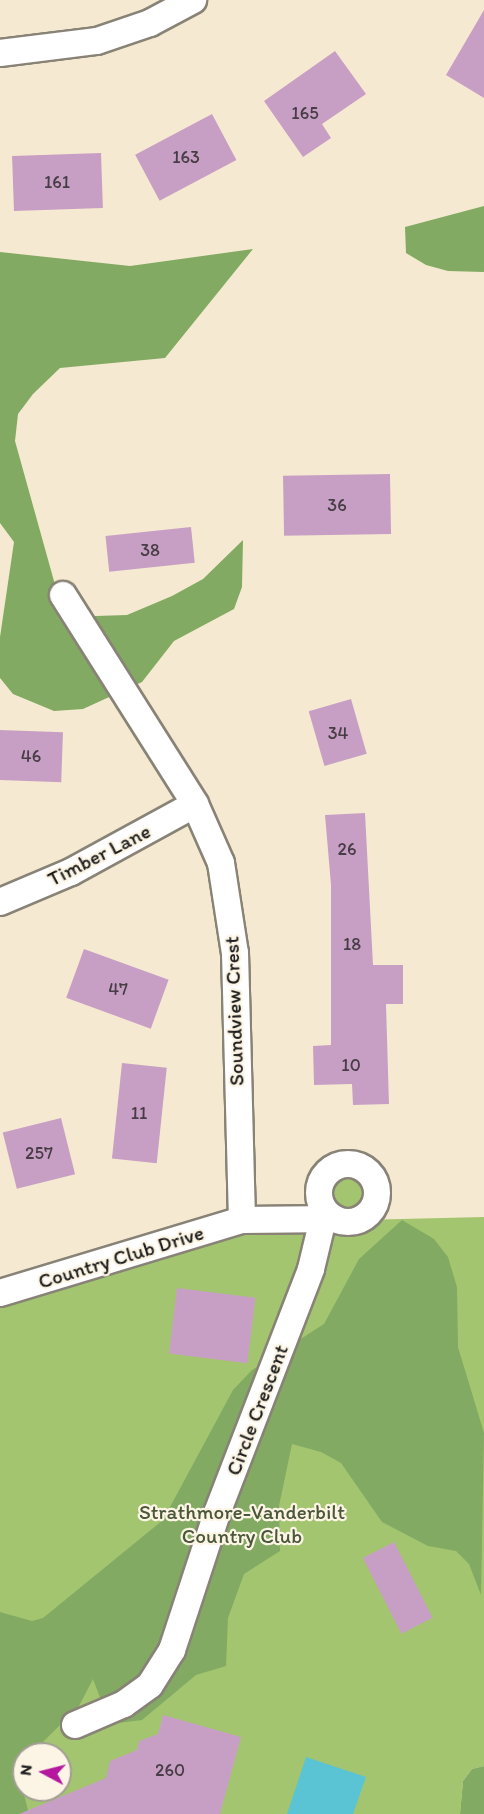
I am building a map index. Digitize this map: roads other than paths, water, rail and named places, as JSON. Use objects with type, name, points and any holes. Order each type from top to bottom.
[{"type":"street","points":[[0,53],[97,40],[150,23],[193,0]]},
{"type":"street","name":"Soundview Crest","points":[[63,595],[195,804],[221,863],[235,952],[242,1220]]},
{"type":"street","name":"Timber Lane","points":[[0,902],[71,872],[195,804]]},
{"type":"street","name":"Circle Crescent","points":[[75,1725],[124,1704],[150,1685],[172,1650],[217,1513],[329,1219],[242,1220]]},
{"type":"street","name":"Country Club Drive","points":[[0,1293],[242,1220]]},
{"type":"water","points":[[306,1757],[366,1777],[353,1814],[287,1814]]},
{"type":"park label","name":"Strathmore-Vanderbilt Country Club","points":[[242,1524]]}]
